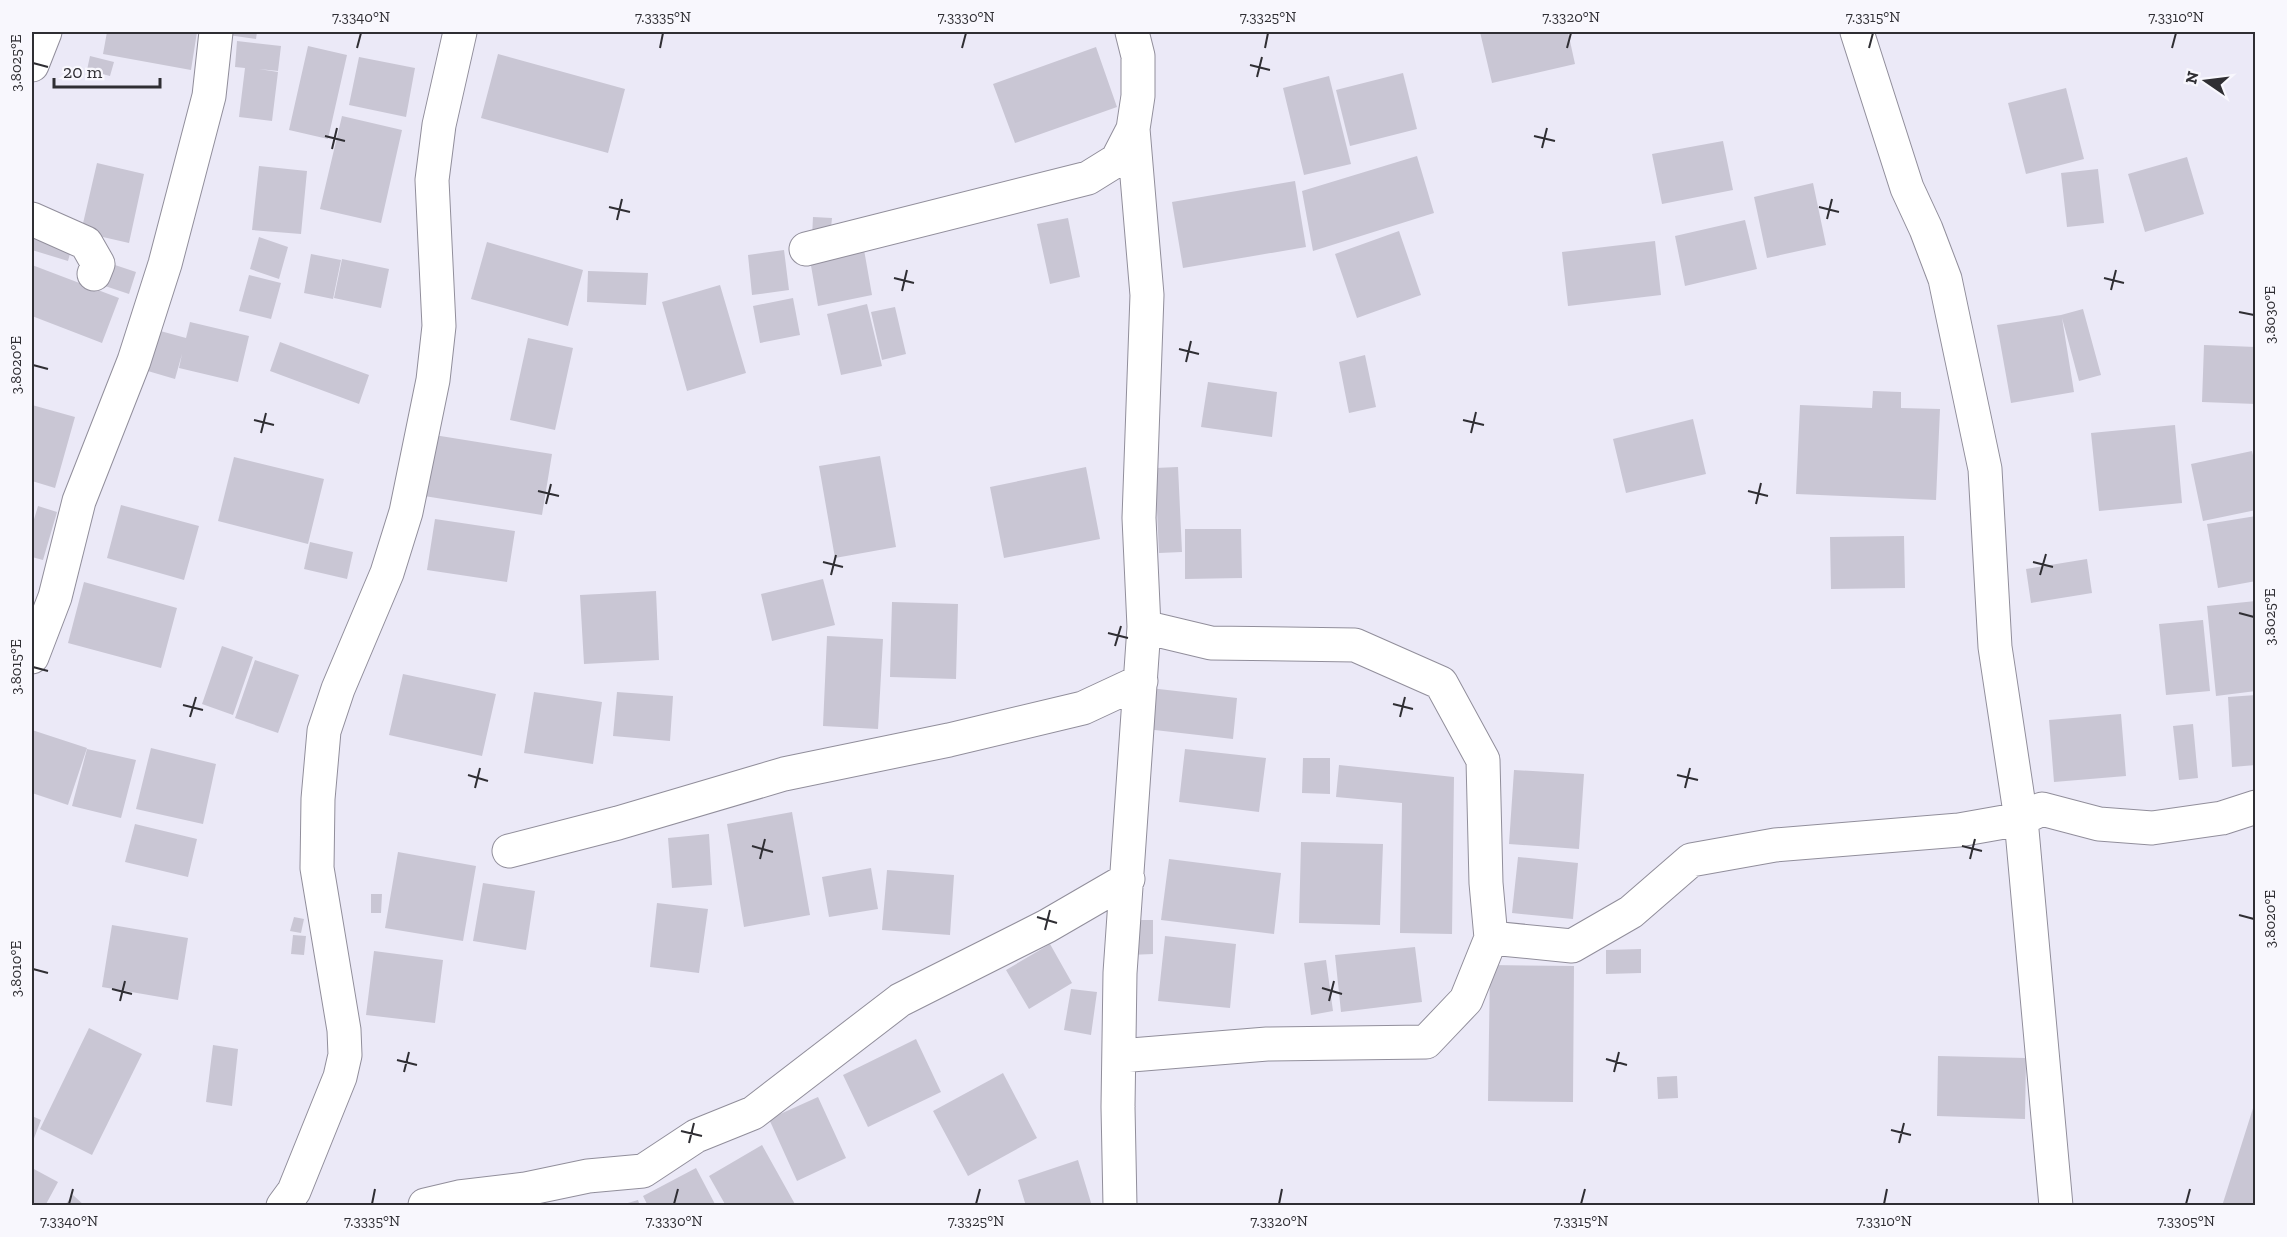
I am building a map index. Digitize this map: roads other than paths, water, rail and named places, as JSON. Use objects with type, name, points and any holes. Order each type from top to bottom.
[{"type":"street","points":[[32,65],[45,32]]},
{"type":"street","points":[[32,657],[55,597],[79,501],[134,361],[165,264],[209,96],[216,32]]},
{"type":"street","points":[[283,1206],[294,1191],[303,1171],[340,1077],[345,1055],[344,1030],[317,868],[318,799],[324,731],[338,689],[387,573],[406,512],[433,380],[439,326],[432,180],[439,125],[460,32]]},
{"type":"street","points":[[1120,1206],[1120,973],[1144,627],[1139,519],[1147,295],[1133,129],[1138,96],[1138,56],[1132,32]]},
{"type":"street","points":[[1857,32],[1907,188],[1945,279],[1985,469],[1995,647],[2021,819],[2056,1206]]},
{"type":"street","points":[[806,249],[1088,178],[1117,160],[1133,129]]},
{"type":"street","points":[[32,219],[86,243],[98,264],[94,274]]},
{"type":"street","points":[[1119,1056],[1267,1044],[1426,1042],[1466,1000],[1491,938],[1486,883],[1483,760],[1441,683],[1355,645],[1211,643],[1144,627]]},
{"type":"street","points":[[509,851],[618,823],[784,774],[949,740],[1083,708],[1141,681]]},
{"type":"street","points":[[1491,938],[1572,946],[1631,912],[1691,860],[1775,846],[1959,830],[2021,819],[2042,809],[2099,824],[2152,828],[2222,818],[2256,807]]},
{"type":"street","points":[[425,1205],[459,1197],[526,1189],[588,1176],[644,1171],[696,1136],[753,1113],[900,1000],[1047,926],[1128,879]]}]
